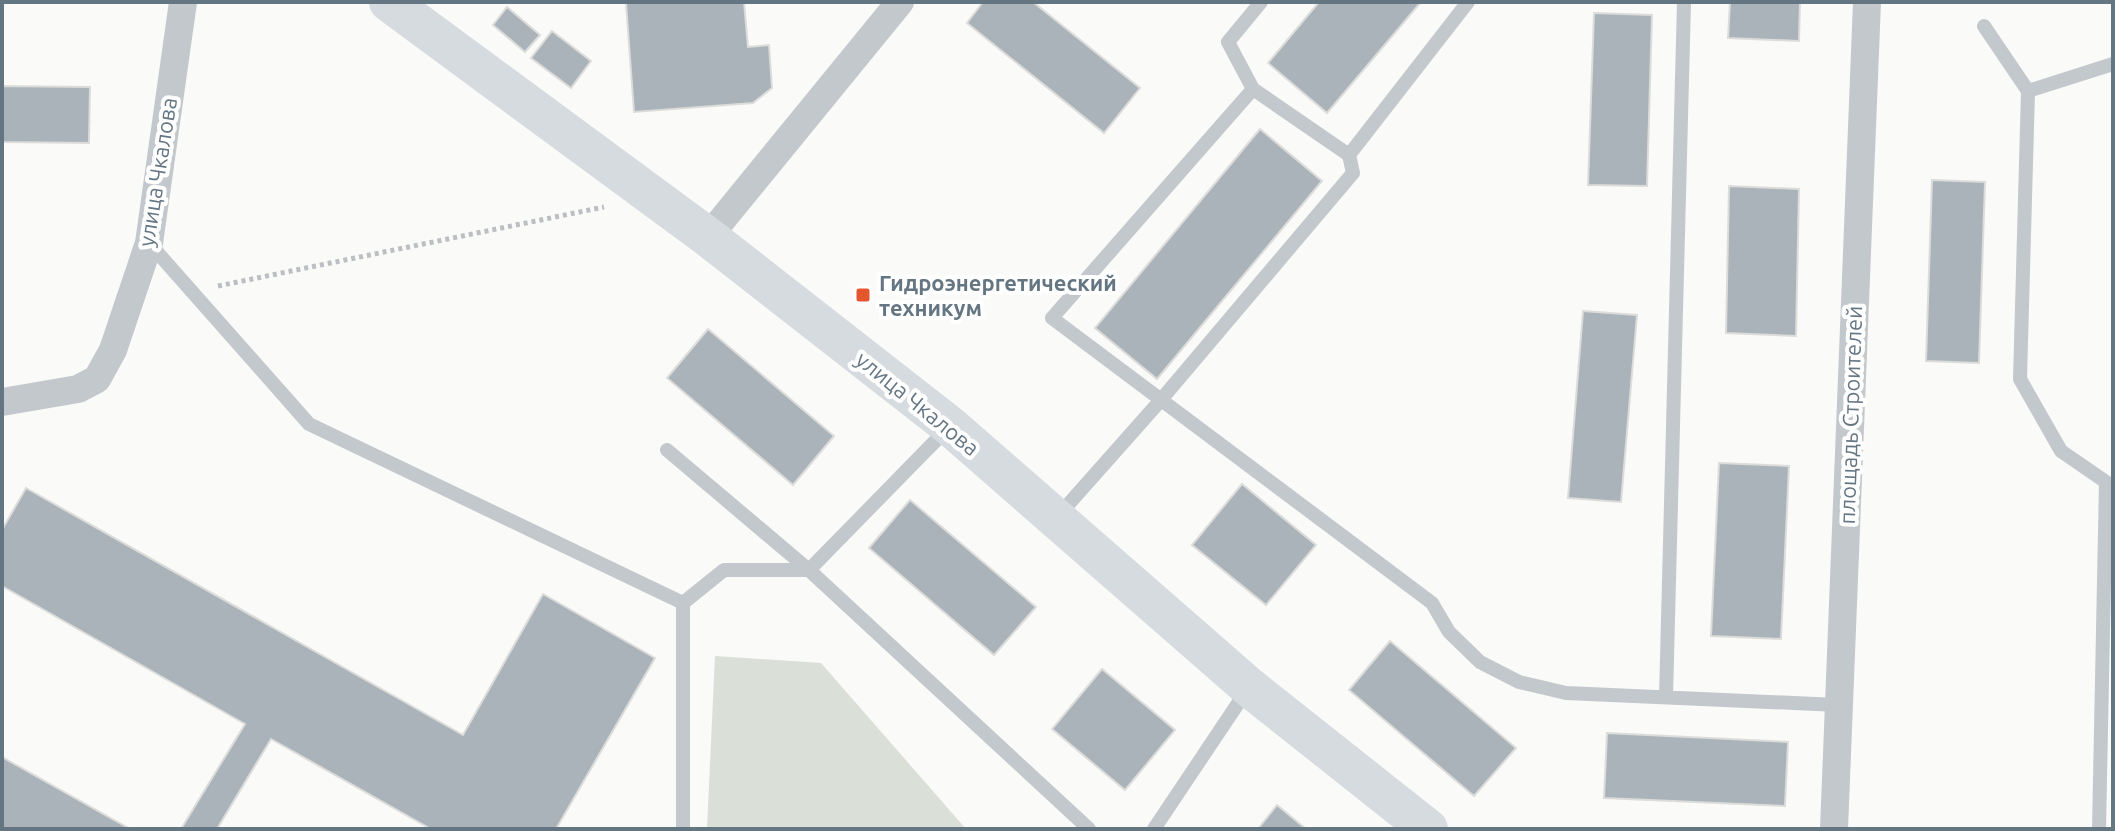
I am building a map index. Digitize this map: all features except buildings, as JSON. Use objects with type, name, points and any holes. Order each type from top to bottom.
[{"type":"main road","name":"улица Чкалова","points":[[389,2],[637,183],[950,426],[1249,687],[1428,829]]},
{"type":"street","name":"улица Чкалова","points":[[2,402],[78,389],[97,379],[113,350],[149,243],[183,2]]},
{"type":"street","points":[[708,237],[900,2]]},
{"type":"street","name":"площадь Строителей","points":[[1834,829],[1867,2]]},
{"type":"lane","points":[[1055,519],[1160,401],[1353,173],[1349,155],[1253,89],[1228,42],[1261,2]]},
{"type":"lane","points":[[1349,155],[1468,2]]},
{"type":"lane","points":[[1666,697],[1684,2]]},
{"type":"lane","points":[[1984,26],[2028,91],[2020,379],[2061,451],[2106,482],[2099,829]]},
{"type":"lane","points":[[2028,91],[2113,64]]},
{"type":"lane","points":[[1253,89],[1052,318],[1432,603],[1449,632],[1480,662],[1519,682],[1566,693],[1838,705]]},
{"type":"lane","points":[[149,243],[309,424],[683,603]]},
{"type":"lane","points":[[683,603],[724,570],[809,570],[950,426]]},
{"type":"lane","points":[[667,450],[809,570],[1089,829]]},
{"type":"lane","points":[[683,603],[683,829]]},
{"type":"lane","points":[[1154,829],[1249,687]]},
{"type":"path","points":[[191,292],[610,206],[637,183]]},
{"type":"shaded area","points":[[715,656],[821,663],[966,829],[707,829]]},
{"type":"place","name":"Гидроэнергетический техникум","points":[[863,295]]}]
